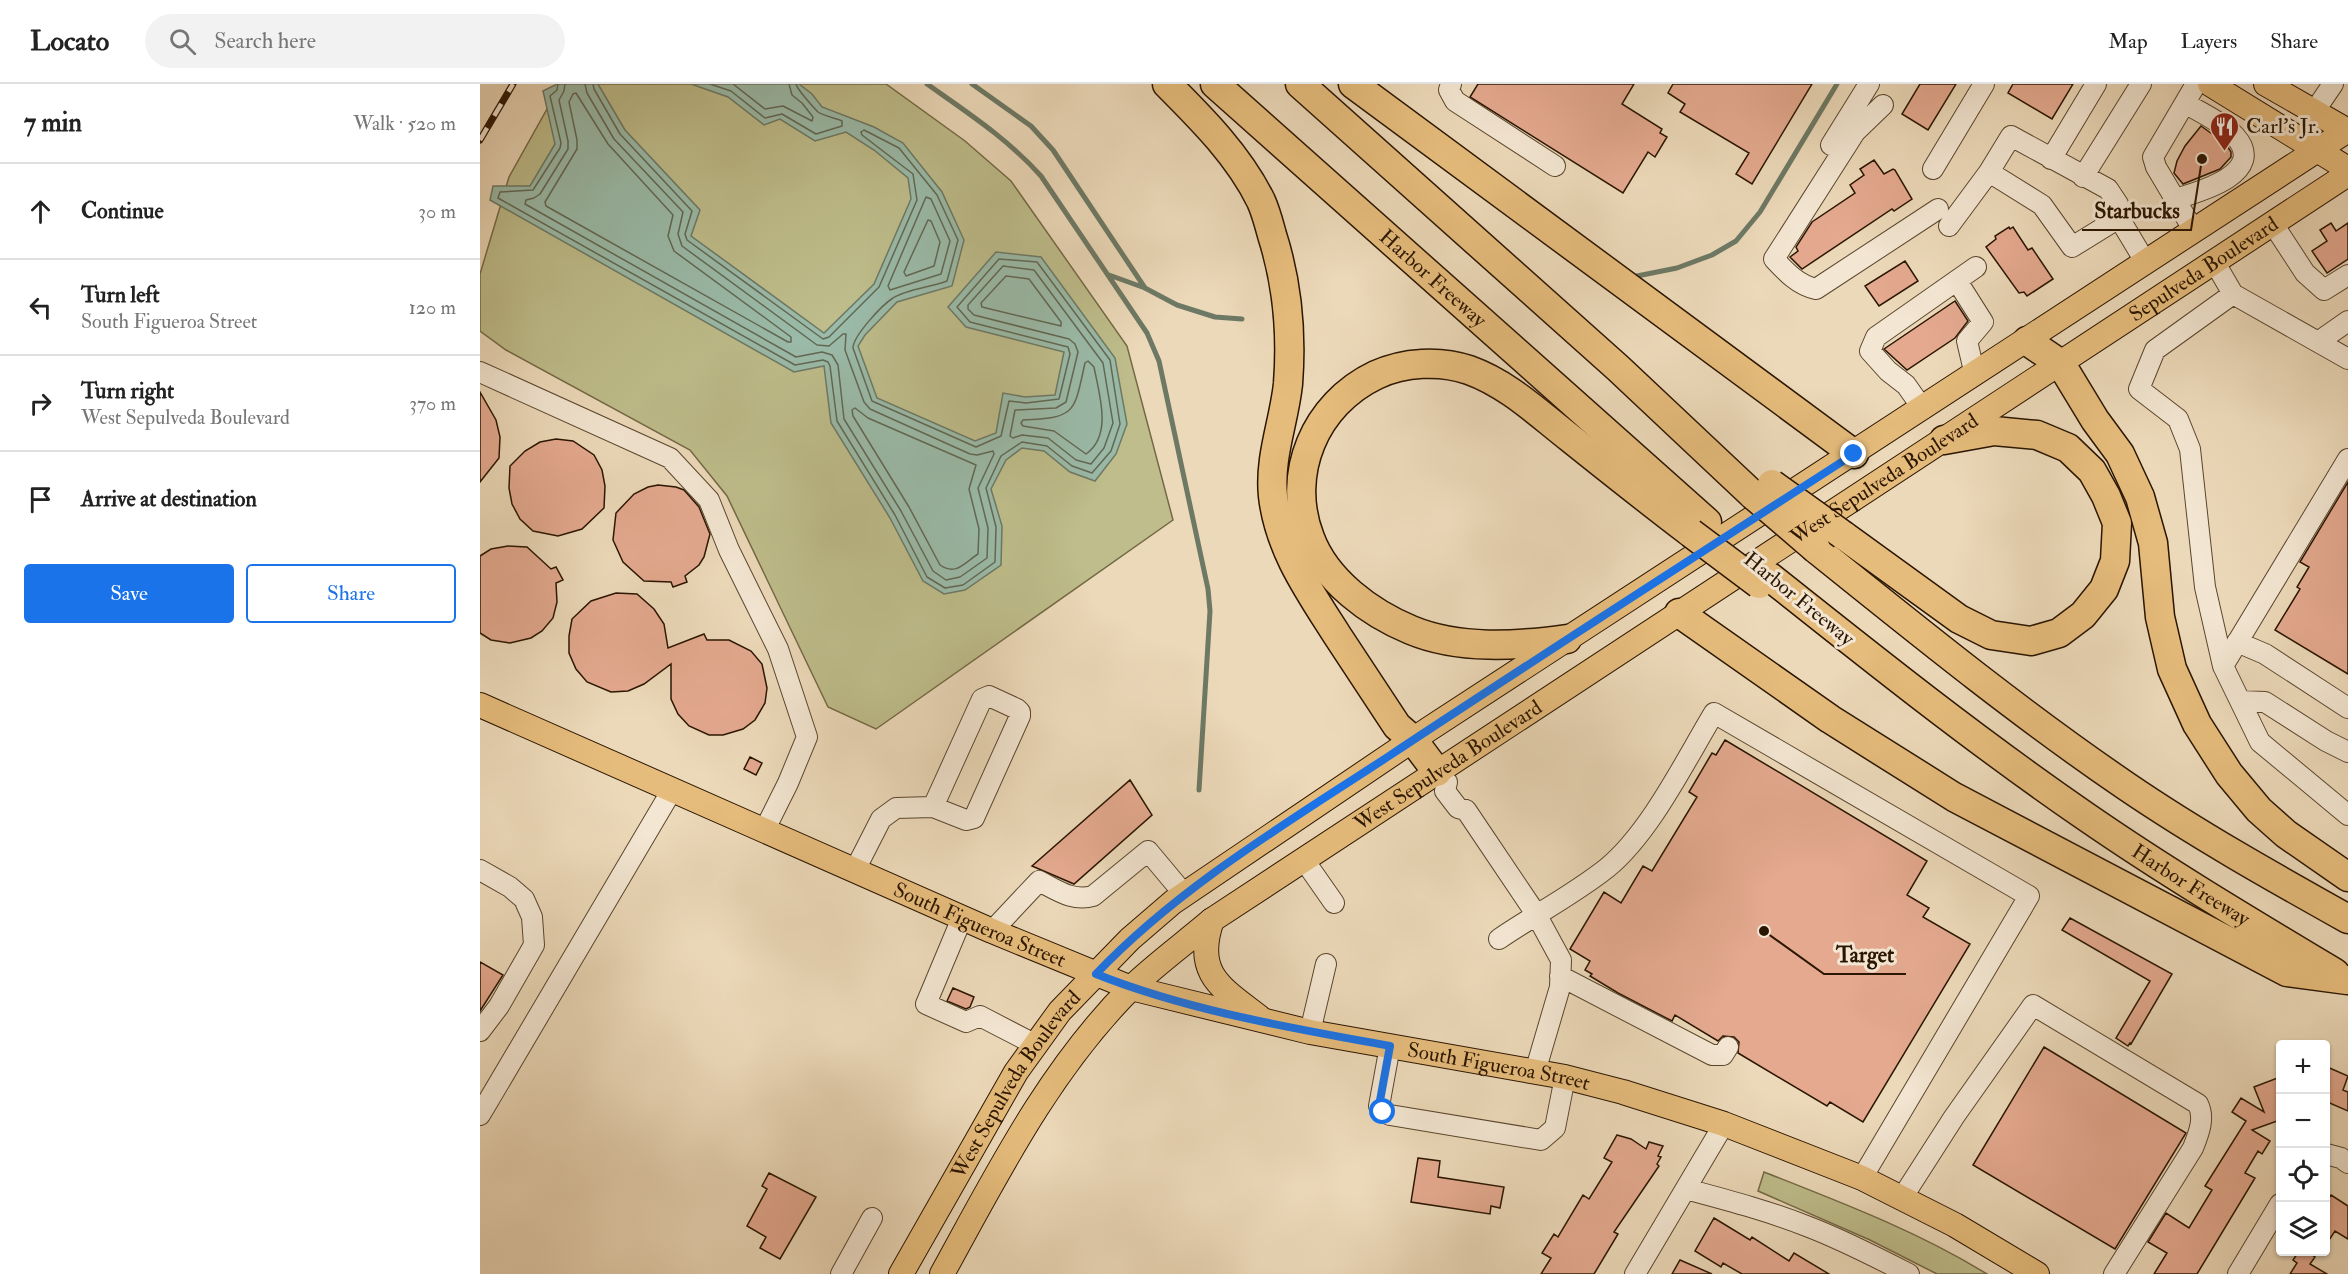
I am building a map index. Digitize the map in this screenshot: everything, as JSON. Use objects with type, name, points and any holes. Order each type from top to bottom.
[{"type":"highway","points":[[1167,84],[1209,126],[1237,163],[1261,201],[1283,268],[1291,338],[1287,387],[1273,461],[1273,496],[1285,545],[1293,565],[1397,726],[1413,740],[1442,777]]},
{"type":"highway","name":"Harbor Freeway","points":[[1215,84],[1699,528],[1765,580],[2085,816],[2197,890],[2348,981]]},
{"type":"highway","points":[[1300,84],[1618,368],[1763,489],[1816,549],[2024,713],[2126,786],[2228,852],[2348,919]]},
{"type":"highway","points":[[1353,84],[1854,454]]},
{"type":"highway","points":[[2027,341],[2061,364],[2095,420],[2120,454],[2140,497],[2153,543],[2160,617],[2172,669],[2197,724],[2229,774],[2259,810],[2286,834],[2348,877]]},
{"type":"highway","points":[[1568,639],[1507,645],[1456,642],[1412,631],[1382,616],[1353,596],[1330,572],[1310,540],[1305,524],[1301,491],[1303,464],[1313,435],[1330,409],[1364,381],[1401,367],[1438,364],[1467,369],[1508,389],[1699,528]]},
{"type":"highway","points":[[1763,489],[1843,535],[1959,619],[1991,635],[2031,641],[2059,633],[2083,615],[2104,589],[2115,561],[2117,522],[2092,471],[2068,448],[2037,435],[1994,431],[1944,440]]},
{"type":"highway","points":[[1679,613],[1830,719],[1954,797],[2287,972],[2348,981]]},
{"type":"main road","points":[[2210,84],[2348,169]]},
{"type":"main road","points":[[2266,84],[2348,131],[2319,150]]},
{"type":"main road","name":"Sepulveda Boulevard","points":[[2027,341],[2319,150]]},
{"type":"main road","name":"Sepulveda Boulevard","points":[[2061,364],[2348,174]]},
{"type":"main road","name":"West Sepulveda Boulevard","points":[[901,1274],[1016,1072],[1060,1011],[1130,939],[1184,894],[1413,740],[2027,341]]},
{"type":"main road","name":"West Sepulveda Boulevard","points":[[942,1274],[1033,1112],[1093,1032],[1131,988],[1212,920],[1304,860],[1442,777],[1679,613],[2061,364]]},
{"type":"main road","name":"South Figueroa Street","points":[[480,705],[962,918],[1131,988],[1310,1032],[1564,1077],[1623,1092],[1724,1124],[1862,1178],[1955,1226],[2037,1274]]},
{"type":"main road","points":[[1212,920],[1206,938],[1207,962],[1215,983],[1266,1022]]},
{"type":"street","points":[[1452,84],[1449,90],[1455,101],[1555,166]]},
{"type":"street","points":[[1775,234],[1869,84]]},
{"type":"street","points":[[1933,169],[1984,84]]},
{"type":"street","points":[[2051,159],[2096,84]]},
{"type":"street","points":[[2083,177],[2141,84]]},
{"type":"street","points":[[2194,231],[2156,167],[2153,157],[2196,84]]},
{"type":"street","points":[[2314,112],[2333,84]]},
{"type":"street","points":[[2175,199],[2223,182],[2239,167],[2242,161],[2241,145],[2235,136],[2185,103]]},
{"type":"street","points":[[1883,105],[1855,132],[1774,259],[1790,275],[1807,287],[1816,289],[1938,209]]},
{"type":"street","points":[[1949,226],[1989,172],[2012,136],[2108,189],[2118,204],[2119,218],[2146,263]]},
{"type":"street","points":[[1989,172],[2042,205],[2072,247],[2119,218]]},
{"type":"street","points":[[2273,224],[2305,273],[2324,290],[2348,275]]},
{"type":"street","points":[[2214,263],[2234,294],[2348,359]]},
{"type":"street","points":[[1923,409],[1905,385],[1888,371],[1870,351],[1876,337],[1977,267]]},
{"type":"street","points":[[1957,281],[1983,322],[1967,341],[1975,375]]},
{"type":"street","points":[[2234,294],[2155,350],[2139,389],[2178,419],[2190,449],[2205,587],[2223,666],[2260,742],[2348,815]]},
{"type":"street","points":[[2318,342],[2348,321]]},
{"type":"street","points":[[480,372],[670,458],[709,500],[729,550],[778,649],[807,737],[788,783],[764,831]]},
{"type":"street","points":[[2223,666],[2348,459]]},
{"type":"street","points":[[2237,642],[2265,654],[2348,708]]},
{"type":"street","points":[[855,870],[881,819],[896,808],[933,807],[966,820],[974,818],[1020,716],[1017,709],[989,696],[982,699],[933,807]]},
{"type":"street","points":[[2240,701],[2265,702],[2326,741],[2348,752]]},
{"type":"street","points":[[1499,939],[1608,867],[1628,847],[1646,824],[1714,713],[2029,897],[1862,1178]]},
{"type":"street","points":[[1442,777],[1445,791],[1458,808],[1466,810],[1536,914],[1561,960],[1560,987],[1535,1072]]},
{"type":"street","points":[[480,1115],[672,790]]},
{"type":"street","points":[[992,931],[1039,881],[1074,898],[1082,899],[1093,896],[1148,851],[1184,894]]},
{"type":"street","points":[[1304,860],[1334,903]]},
{"type":"street","points":[[480,870],[510,886],[524,899],[532,917],[534,945],[499,1006],[480,1031]]},
{"type":"street","points":[[962,918],[926,1004],[966,1022],[980,1016],[1035,1045]]},
{"type":"street","points":[[1310,1032],[1326,964]]},
{"type":"street","points":[[1560,976],[1712,1055],[1723,1055],[1728,1047]]},
{"type":"street","points":[[1902,1198],[1953,1117],[2033,1005],[2198,1104],[2202,1112],[2200,1130],[2193,1148],[2114,1274]]},
{"type":"street","points":[[1390,1046],[1379,1106],[1383,1112],[1401,1117],[1541,1140],[1555,1128],[1564,1077]]},
{"type":"street","points":[[1635,1274],[1724,1124]]},
{"type":"street","points":[[2330,1155],[2341,1158],[2348,1163]]},
{"type":"street","points":[[1686,1189],[1761,1210],[1810,1227],[1909,1274]]},
{"type":"street","points":[[2238,1274],[2276,1211]]},
{"type":"street","points":[[841,1274],[872,1218]]},
{"type":"shaded area","points":[[561,84],[886,84],[965,141],[1011,181],[1127,346],[1173,520],[876,729],[828,707],[727,496],[690,450],[506,350],[480,331],[480,274],[509,177]]},
{"type":"shaded area","points":[[1764,1172],[1906,1231],[1987,1274],[1937,1274],[1870,1240],[1758,1191]]},
{"type":"water","points":[[557,84],[598,84],[625,130],[700,210],[691,236],[824,333],[874,284],[911,199],[908,178],[874,150],[846,132],[815,141],[780,119],[764,125],[728,97],[691,84],[799,84],[812,94],[822,107],[874,127],[903,143],[942,192],[964,240],[952,286],[897,302],[865,335],[858,346],[877,398],[975,441],[996,433],[1003,393],[1025,397],[1055,395],[1064,352],[966,327],[948,307],[996,252],[1041,257],[1115,358],[1127,424],[1116,454],[1095,481],[1070,472],[1044,451],[1022,448],[1006,460],[991,489],[1002,526],[1001,565],[965,590],[944,594],[923,581],[890,518],[831,423],[824,366],[794,372],[490,200],[493,186],[530,186],[555,144],[543,91]]},
{"type":"building","points":[[1478,84],[1634,84],[1622,104],[1662,129],[1660,133],[1667,137],[1655,157],[1648,152],[1623,193],[1470,97]]},
{"type":"building","points":[[1673,84],[1812,84],[1752,184],[1736,174],[1749,153],[1680,112],[1685,104],[1668,93]]},
{"type":"building","points":[[1920,84],[1956,84],[1928,130],[1902,114]]},
{"type":"building","points":[[2013,84],[2073,84],[2052,119],[2008,93]]},
{"type":"building","points":[[2201,126],[2226,144],[2231,157],[2220,169],[2183,184],[2174,173],[2177,161],[2185,146]]},
{"type":"building","points":[[1874,160],[1884,174],[1895,170],[1912,199],[1894,211],[1892,209],[1802,269],[1790,257],[1798,251],[1796,247],[1812,222],[1855,193],[1850,185],[1864,175],[1860,169]]},
{"type":"building","points":[[2331,223],[2336,231],[2348,223],[2348,259],[2327,273],[2312,251],[2327,241],[2320,230]]},
{"type":"building","points":[[2009,227],[2010,229],[2013,227],[2028,250],[2032,248],[2053,279],[2027,296],[2024,292],[2019,293],[1986,247],[1996,239],[1995,236]]},
{"type":"building","points":[[1905,261],[1918,281],[1879,306],[1865,286]]},
{"type":"building","points":[[1955,301],[1968,321],[1955,338],[1907,370],[1884,349]]},
{"type":"building","points":[[480,392],[496,420],[500,437],[499,458],[480,482]]},
{"type":"building","points":[[556,439],[573,441],[594,455],[602,470],[605,486],[604,508],[582,529],[558,536],[533,531],[520,519],[512,504],[509,488],[510,466],[525,451],[540,442]]},
{"type":"building","points":[[2348,482],[2348,674],[2275,630],[2300,589],[2297,587],[2309,567],[2300,562]]},
{"type":"building","points":[[658,485],[684,490],[699,507],[710,534],[704,557],[699,565],[685,576],[687,582],[673,587],[671,582],[644,581],[623,562],[613,540],[616,513],[634,494]]},
{"type":"building","points":[[508,546],[527,547],[551,569],[556,567],[563,580],[556,583],[557,602],[553,618],[542,631],[531,638],[510,643],[491,640],[480,633],[480,556],[491,549]]},
{"type":"building","points":[[616,593],[637,594],[654,609],[664,624],[668,648],[704,634],[707,640],[729,640],[751,651],[762,664],[767,688],[765,703],[755,720],[743,729],[723,735],[709,735],[689,726],[678,714],[671,699],[671,664],[644,684],[628,691],[611,692],[587,682],[576,669],[569,653],[572,619],[591,601]]},
{"type":"building","points":[[1725,740],[1927,861],[1907,895],[1929,908],[1923,917],[1970,944],[1863,1122],[1830,1102],[1827,1106],[1738,1053],[1739,1042],[1734,1037],[1723,1036],[1718,1041],[1675,1015],[1672,1021],[1618,993],[1590,976],[1592,974],[1585,970],[1590,961],[1570,949],[1604,892],[1621,903],[1643,866],[1652,871],[1697,797],[1689,792],[1712,753],[1716,755]]},
{"type":"building","points":[[750,757],[762,763],[756,775],[744,769]]},
{"type":"building","points":[[1130,780],[1152,815],[1074,884],[1032,866]]},
{"type":"building","points":[[2070,918],[2172,974],[2128,1046],[2116,1038],[2150,981],[2062,930]]},
{"type":"building","points":[[480,962],[503,975],[480,1011]]},
{"type":"building","points":[[953,988],[974,997],[970,1007],[966,1009],[947,1001]]},
{"type":"building","points":[[2044,1047],[2186,1133],[2115,1249],[1973,1165]]},
{"type":"building","points":[[2330,1068],[2348,1076],[2343,1090],[2348,1092],[2348,1111],[2330,1103]]},
{"type":"building","points":[[2276,1079],[2276,1121],[2252,1130],[2270,1141],[2262,1154],[2258,1151],[2245,1173],[2255,1178],[2197,1274],[2154,1274],[2167,1253],[2148,1242],[2166,1213],[2189,1228],[2212,1190],[2205,1186],[2246,1121],[2232,1112],[2241,1098],[2264,1112],[2254,1087]]},
{"type":"building","points":[[1617,1135],[1631,1139],[1646,1149],[1649,1142],[1663,1146],[1658,1156],[1661,1157],[1657,1164],[1659,1166],[1614,1232],[1618,1234],[1594,1274],[1541,1274],[1551,1258],[1542,1253],[1554,1234],[1558,1237],[1583,1195],[1589,1199],[1612,1162],[1604,1158]]},
{"type":"building","points":[[1418,1158],[1440,1161],[1438,1177],[1504,1187],[1500,1208],[1491,1206],[1490,1214],[1411,1202]]},
{"type":"building","points":[[769,1173],[816,1197],[780,1259],[760,1248],[766,1237],[747,1226],[767,1189],[762,1186]]},
{"type":"building","points":[[2330,1196],[2348,1206],[2348,1239],[2335,1231],[2330,1238]]},
{"type":"building","points":[[1714,1218],[1750,1240],[1752,1237],[1789,1261],[1794,1253],[1829,1274],[1742,1274],[1723,1263],[1721,1267],[1695,1251]]},
{"type":"building","points":[[2296,1256],[2314,1256],[2310,1264],[2327,1274],[2290,1274],[2297,1263],[2293,1260]]},
{"type":"building","points":[[1680,1260],[1712,1274],[1672,1274]]},
{"type":"waterway","points":[[927,84],[1001,138],[1041,176],[1147,333],[1159,361],[1208,589],[1210,611],[1199,790]]},
{"type":"waterway","points":[[972,84],[1031,126],[1053,150],[1145,288]]},
{"type":"waterway","points":[[1637,276],[1677,268],[1712,255],[1736,241],[1760,212],[1837,84]]},
{"type":"waterway","points":[[1109,275],[1145,288],[1177,305],[1215,317],[1242,319]]},
{"type":"railway","points":[[480,140],[513,84]]},
{"type":"place","name":"Carl's Jr.","points":[[2225,152]]},
{"type":"place","name":"Starbucks","points":[[2202,159]]},
{"type":"place","name":"Target","points":[[1764,931]]},
{"type":"route","points":[[1383,1112],[1379,1106],[1390,1046],[1310,1032],[1177,1001],[1131,988],[1096,974],[1130,939],[1173,902],[1264,839],[1854,454]]}]
